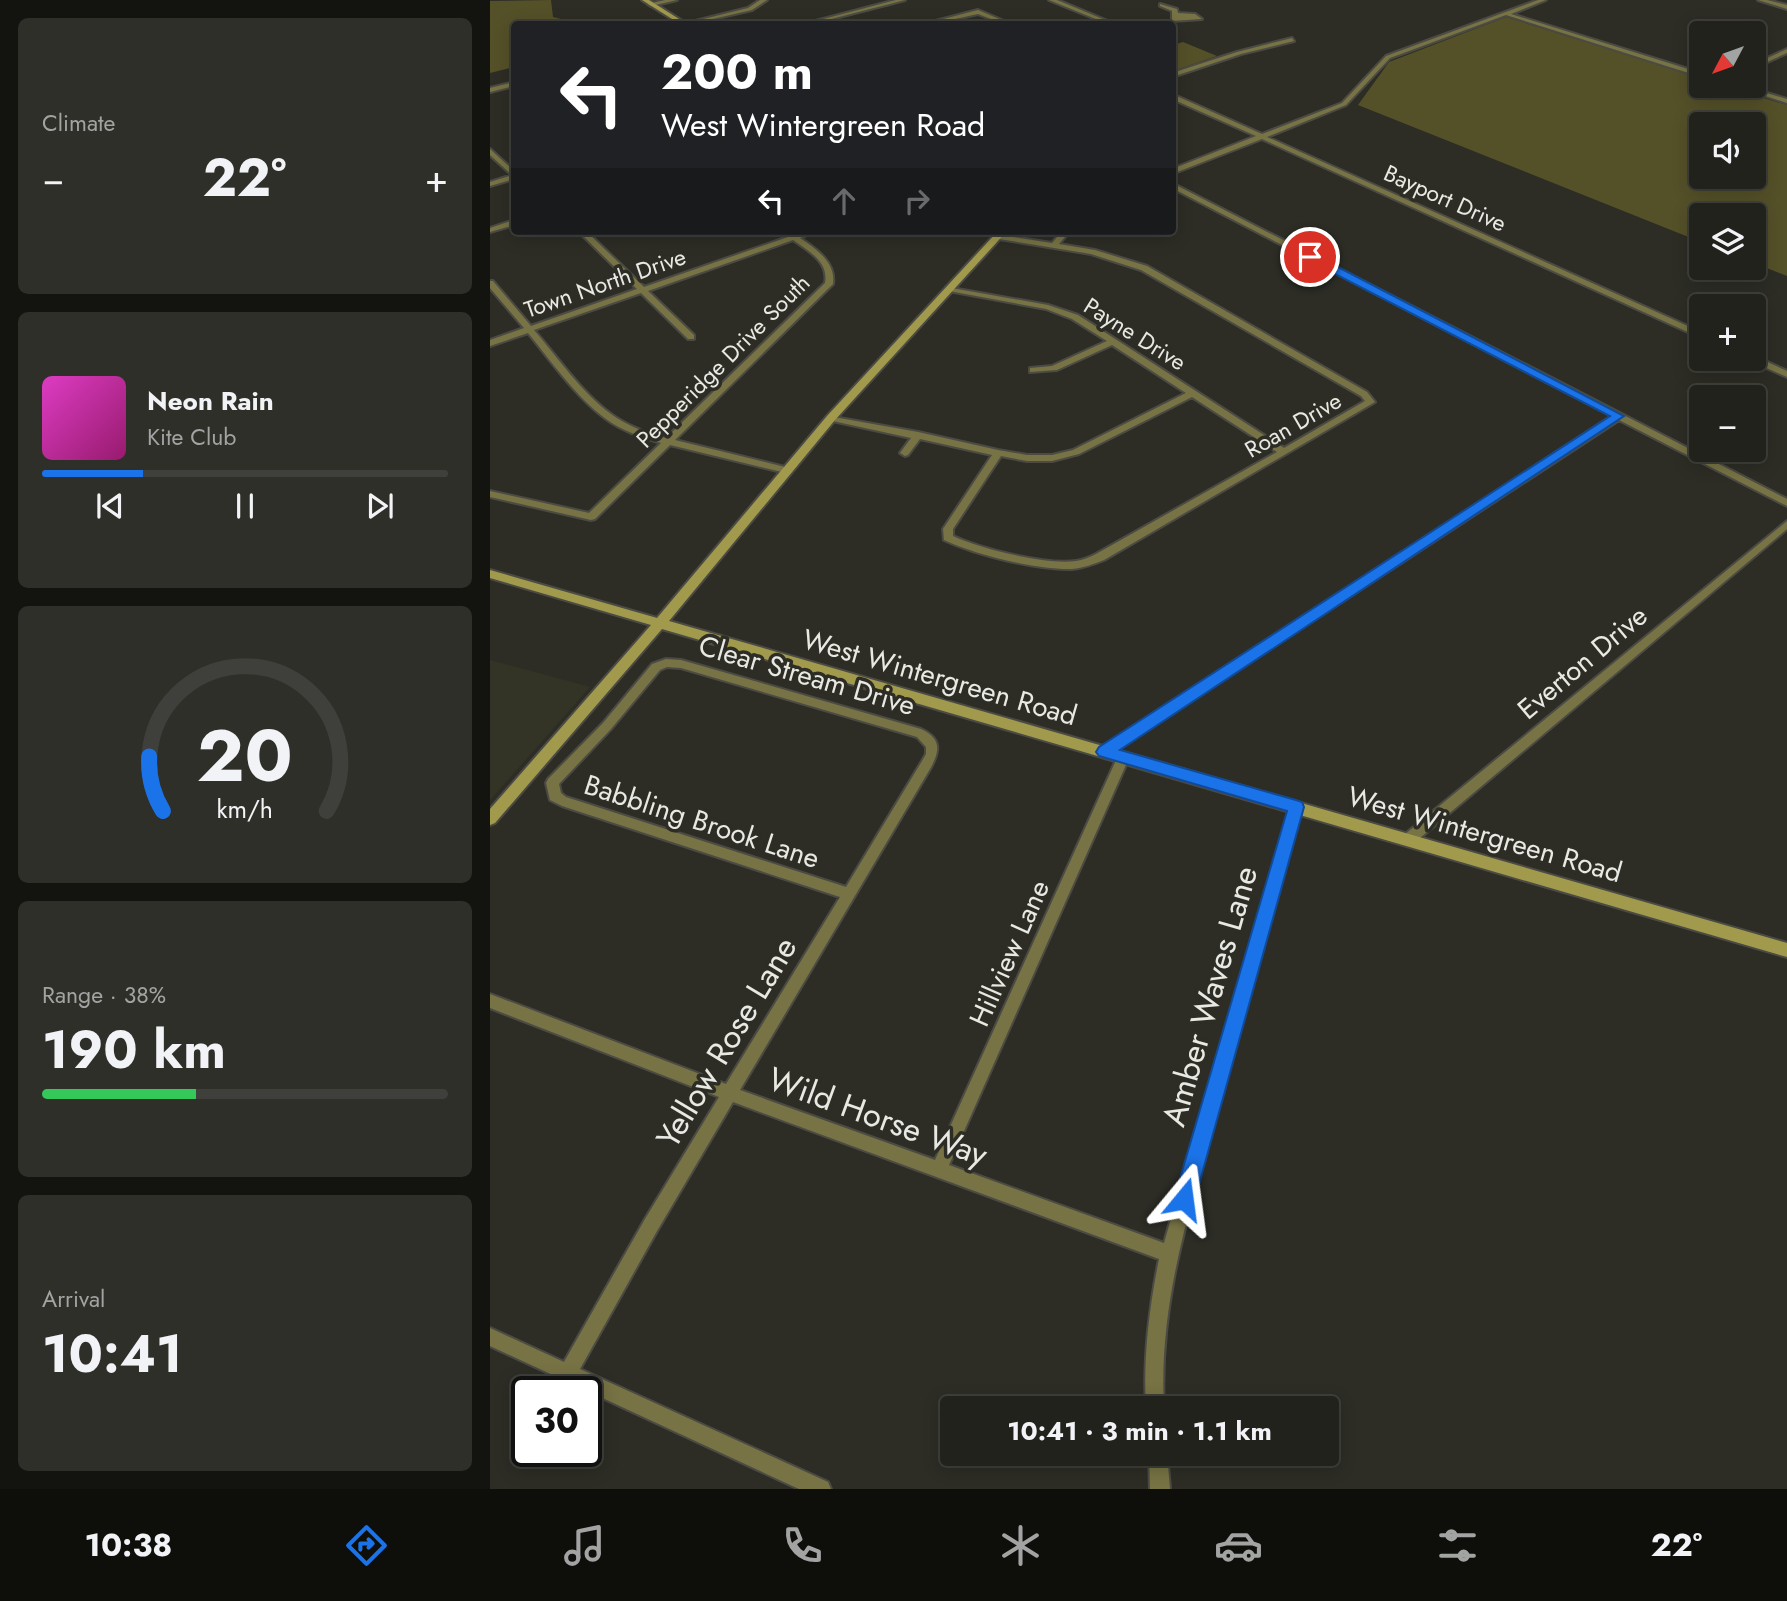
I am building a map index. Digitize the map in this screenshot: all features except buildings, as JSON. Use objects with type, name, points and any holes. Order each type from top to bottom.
[{"type":"main road","points":[[648,2],[680,21]]},
{"type":"main road","points":[[490,819],[660,623],[831,418],[1000,235]]},
{"type":"main road","name":"West Wintergreen Road","points":[[490,574],[1787,949]]},
{"type":"street","points":[[648,2],[674,0]]},
{"type":"street","points":[[697,21],[754,7],[764,0]]},
{"type":"street","points":[[819,21],[902,0]]},
{"type":"street","points":[[1052,0],[1104,21]]},
{"type":"street","points":[[1150,0],[1175,10],[1174,20]]},
{"type":"street","points":[[1176,170],[1344,104],[1359,90],[1377,64],[1388,57],[1543,0]]},
{"type":"street","points":[[1761,0],[1787,7]]},
{"type":"street","points":[[1162,5],[1172,4]]},
{"type":"street","points":[[938,21],[968,13],[982,13],[1001,21]]},
{"type":"street","points":[[1507,14],[1689,71]]},
{"type":"street","points":[[1176,74],[1239,52],[1292,40]]},
{"type":"street","points":[[1766,61],[1787,51]]},
{"type":"street","points":[[490,90],[511,85]]},
{"type":"street","points":[[1766,95],[1787,102]]},
{"type":"street","name":"Bayport Drive","points":[[1176,98],[1689,330]]},
{"type":"street","points":[[490,151],[511,173]]},
{"type":"street","points":[[490,184],[511,177]]},
{"type":"street","points":[[1176,187],[1787,503]]},
{"type":"street","points":[[490,230],[511,224]]},
{"type":"street","points":[[586,235],[691,337]]},
{"type":"street","name":"Town North Drive","points":[[490,343],[643,290],[787,235]]},
{"type":"street","name":"Pepperidge Drive South","points":[[490,494],[592,517],[829,284],[829,266],[791,235]]},
{"type":"street","name":"Roan Drive","points":[[998,453],[948,529],[948,538],[1013,556],[1076,565],[1100,557],[1370,402],[1369,398],[1144,268],[1092,252],[1005,235]]},
{"type":"street","points":[[1054,246],[1063,235]]},
{"type":"street","points":[[490,282],[587,398],[604,413],[639,432],[669,442],[786,470]]},
{"type":"street","name":"Payne Drive","points":[[949,289],[1059,310],[1075,317],[1284,452]]},
{"type":"street","points":[[1033,370],[1054,368],[1114,341]]},
{"type":"street","points":[[1766,364],[1787,374]]},
{"type":"street","points":[[831,418],[998,453],[1040,459],[1064,456],[1193,393]]},
{"type":"street","points":[[1104,752],[1618,416]]},
{"type":"street","points":[[905,453],[918,435]]},
{"type":"street","name":"Everton Drive","points":[[1409,839],[1787,524]]},
{"type":"street","name":"Clear Stream Drive","points":[[552,783],[607,726],[656,667],[666,663],[681,664],[911,731],[921,734],[930,742]]},
{"type":"street","name":"Yellow Rose Lane","points":[[568,1372],[651,1225],[926,765],[932,754],[930,742]]},
{"type":"street","name":"Hillview Lane","points":[[939,1169],[1124,758]]},
{"type":"street","name":"Babbling Brook Lane","points":[[552,783],[555,796],[562,801],[848,894]]},
{"type":"street","name":"Amber Waves Lane","points":[[1154,1396],[1157,1312],[1169,1254],[1296,807]]},
{"type":"street","name":"Wild Horse Way","points":[[490,1001],[731,1094],[1169,1254]]},
{"type":"street","points":[[490,1337],[821,1489]]},
{"type":"street","points":[[1159,1466],[1160,1489]]},
{"type":"shaded area","points":[[551,0],[553,17],[570,21],[511,21],[511,68],[490,73],[490,1]]},
{"type":"shaded area","points":[[1506,17],[1689,74],[1689,98],[1764,98],[1787,105],[1787,276],[1766,268],[1766,203],[1689,203],[1689,237],[1358,105],[1389,62]]},
{"type":"shaded area","points":[[1183,42],[1217,56],[1176,70],[1176,44]]},
{"type":"shaded area","points":[[490,660],[590,687],[490,800]]},
{"type":"route","points":[[1184,1199],[1296,807],[1104,752],[1618,416],[1310,257]]}]
